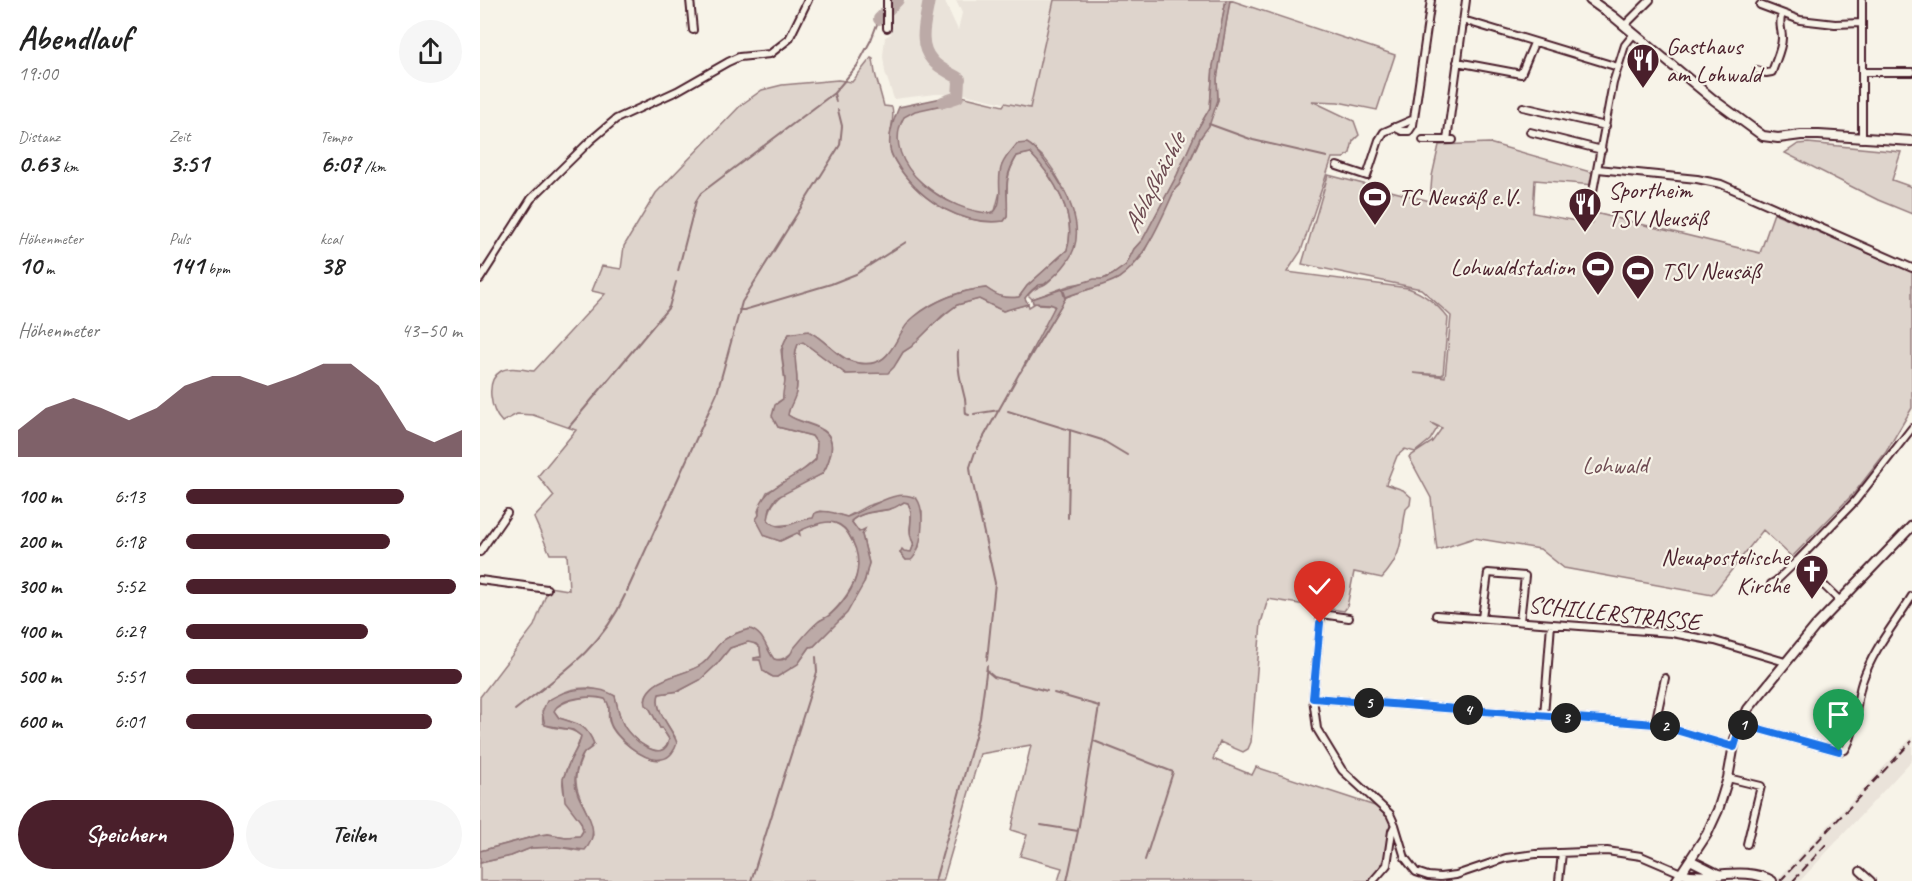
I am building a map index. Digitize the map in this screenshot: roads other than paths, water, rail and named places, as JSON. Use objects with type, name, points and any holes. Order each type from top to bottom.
[{"type":"street","points":[[690,0],[693,30]]},
{"type":"street","points":[[480,279],[531,199],[590,141],[616,119],[677,92],[728,62],[739,57],[770,54],[789,39],[808,0]]},
{"type":"street","points":[[886,0],[887,28]]},
{"type":"street","points":[[1337,166],[1367,176],[1384,132],[1414,119],[1431,0]]},
{"type":"street","points":[[1423,141],[1450,140],[1466,0]]},
{"type":"street","points":[[1590,0],[1714,100],[1763,136],[1778,138],[1819,135],[1912,141]]},
{"type":"street","points":[[1624,26],[1650,0]]},
{"type":"street","points":[[1862,0],[1862,139]]},
{"type":"street","points":[[1760,6],[1800,20],[1824,24],[1862,23]]},
{"type":"street","points":[[1757,70],[1766,74],[1772,72],[1781,45],[1782,14]]},
{"type":"street","points":[[1463,20],[1618,67]]},
{"type":"street","points":[[1588,218],[1618,67],[1625,45],[1633,34]]},
{"type":"street","points":[[1458,62],[1521,74],[1534,43]]},
{"type":"street","points":[[1862,72],[1912,72]]},
{"type":"street","points":[[1523,107],[1606,126]]},
{"type":"street","points":[[1530,132],[1602,150]]},
{"type":"street","points":[[1598,169],[1721,184],[1912,268]]},
{"type":"street","points":[[1771,584],[1798,560],[1855,501],[1912,428]]},
{"type":"street","points":[[480,552],[507,513]]},
{"type":"street","points":[[1676,881],[1714,819],[1728,778],[1741,724],[1752,703],[1840,601],[1912,526]]},
{"type":"street","points":[[1798,560],[1840,601]]},
{"type":"street","points":[[1482,618],[1488,573],[1505,574],[1525,576],[1520,621]]},
{"type":"street","points":[[480,580],[547,589]]},
{"type":"street","points":[[1741,724],[1839,751],[1845,750],[1869,662],[1881,640],[1912,596]]},
{"type":"street","points":[[1349,618],[1321,614],[1313,698],[1317,729],[1328,749],[1350,778],[1390,814],[1408,864],[1416,872],[1433,877],[1456,875],[1506,858],[1607,851],[1625,852],[1699,878],[1720,875],[1745,878],[1762,877],[1772,881]]},
{"type":"street","name":"SCHILLERSTRASSE","points":[[1436,615],[1672,633],[1715,641],[1785,662]]},
{"type":"street","points":[[1544,716],[1551,624]]},
{"type":"street","points":[[1655,724],[1665,678]]},
{"type":"street","points":[[1313,698],[1655,724],[1734,747]]},
{"type":"street","points":[[1728,778],[1761,786],[1747,844]]},
{"type":"street","points":[[1373,881],[1387,865],[1395,825]]},
{"type":"street","points":[[1559,881],[1563,853]]},
{"type":"street","points":[[1690,860],[1720,875]]},
{"type":"street","points":[[1860,871],[1871,881]]},
{"type":"waterway","points":[[879,19],[898,0]]},
{"type":"waterway","points":[[929,0],[924,31],[927,53],[938,66],[960,79]]},
{"type":"waterway","points":[[678,271],[696,201],[701,193],[834,93],[857,66],[879,19]]},
{"type":"waterway","points":[[943,102],[958,97],[959,81]]},
{"type":"waterway","points":[[834,93],[836,102]]},
{"type":"waterway","points":[[627,591],[717,393],[742,302],[840,145],[842,126],[838,110]]},
{"type":"waterway","points":[[1209,124],[1253,140],[1327,157]]},
{"type":"waterway","points":[[739,310],[831,284],[856,274],[906,242]]},
{"type":"waterway","points":[[569,427],[669,307],[676,282]]},
{"type":"waterway","points":[[958,351],[966,414],[969,415]]},
{"type":"waterway","points":[[977,449],[1020,372]]},
{"type":"waterway","points":[[974,414],[999,410]]},
{"type":"waterway","points":[[1008,411],[1102,440],[1127,455]]},
{"type":"waterway","points":[[1068,518],[1070,431]]},
{"type":"waterway","points":[[975,452],[970,467],[971,475],[995,583],[987,660]]},
{"type":"waterway","points":[[515,710],[564,672],[592,645],[616,614],[625,595]]},
{"type":"waterway","points":[[751,881],[817,672],[816,657]]},
{"type":"waterway","points":[[935,881],[980,718],[987,666]]},
{"type":"waterway","points":[[987,669],[994,677],[1047,691]]},
{"type":"waterway","points":[[1054,693],[1099,706],[1078,831],[1067,881]]},
{"type":"waterway","points":[[1094,741],[1173,772],[1145,860]]},
{"type":"waterway","points":[[1041,825],[1078,831]]},
{"type":"railway","points":[[1780,881],[1912,741]]},
{"type":"railway","points":[[1793,881],[1829,841]]},
{"type":"place","name":"Gasthaus am Lohwald","points":[[1643,89]]},
{"type":"place","name":"TC Neusäß e.V.","points":[[1375,226]]},
{"type":"place","name":"Sportheim TSV Neusäß","points":[[1585,233]]},
{"type":"place","name":"Lohwaldstadion","points":[[1598,296]]},
{"type":"place","name":"TSV Neusäß","points":[[1638,300]]},
{"type":"place","name":"Neuapostolische Kirche","points":[[1812,600]]},
{"type":"water label","name":"Ablaßbächle","points":[[1154,183]]},
{"type":"park label","name":"Lohwald","points":[[1615,465]]}]
